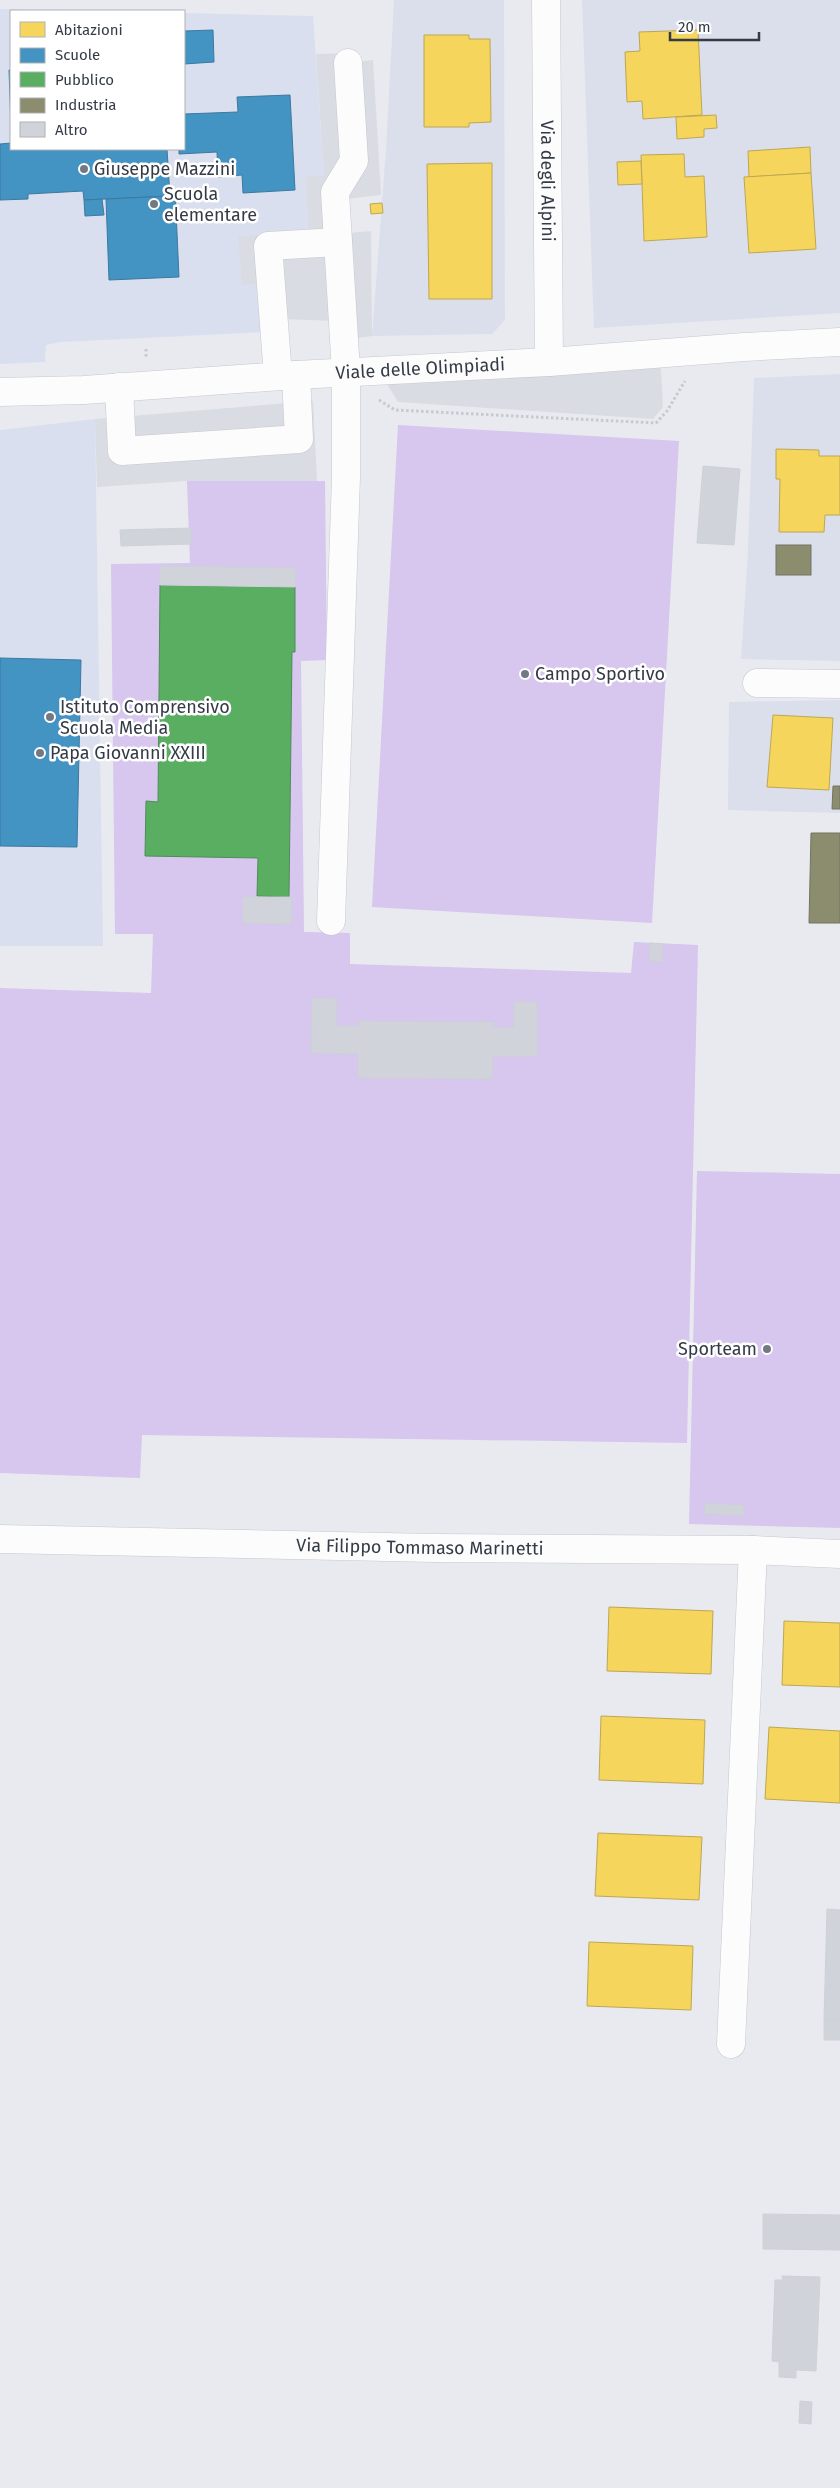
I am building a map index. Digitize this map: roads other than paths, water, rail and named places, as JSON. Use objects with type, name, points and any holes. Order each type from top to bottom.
[{"type":"street","name":"Via degli Alpini","points":[[546,0],[549,362]]},
{"type":"street","points":[[330,921],[345,487],[346,372],[335,192],[354,161],[348,63]]},
{"type":"street","points":[[119,387],[122,451],[299,439],[287,376],[268,246],[338,242]]},
{"type":"street","name":"Viale delle Olimpiadi","points":[[0,392],[119,387],[346,372],[549,362],[840,342]]},
{"type":"street","points":[[757,683],[840,684]]},
{"type":"street","name":"Via Filippo Tommaso Marinetti","points":[[0,1539],[434,1548],[753,1550],[840,1554]]},
{"type":"street","points":[[731,2044],[753,1550]]},
{"type":"place","name":"Giuseppe Mazzini","points":[[84,169]]},
{"type":"place","name":"Scuola elementare","points":[[154,204]]},
{"type":"place","name":"Campo Sportivo","points":[[525,674]]},
{"type":"place","name":"Istituto Comprensivo Scuola Media","points":[[50,717]]},
{"type":"place","name":"Papa Giovanni XXIII","points":[[40,753]]},
{"type":"place","name":"Sporteam","points":[[767,1349]]}]
